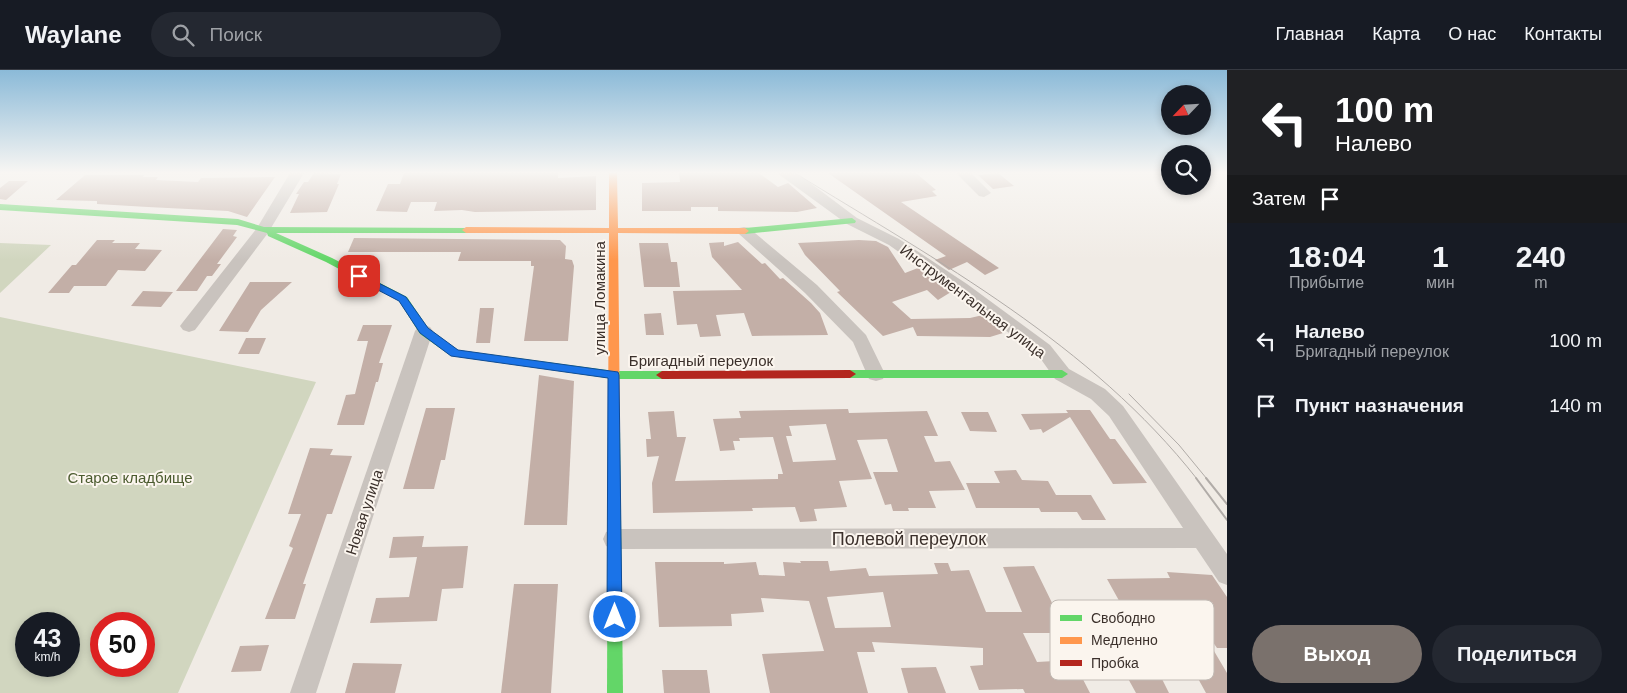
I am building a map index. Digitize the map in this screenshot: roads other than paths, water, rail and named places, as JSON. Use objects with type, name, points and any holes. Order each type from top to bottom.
[{"type":"street","points":[[189,326],[263,230],[280,202]]},
{"type":"street","name":"улица Ломакина","points":[[613,202],[615,693]]},
{"type":"street","name":"Инструментальная улица","points":[[827,202],[852,221],[894,242],[961,288],[1044,350],[1062,374],[1098,394],[1116,411],[1227,574]]},
{"type":"street","points":[[0,207],[238,222],[263,230],[744,231],[852,221]]},
{"type":"street","name":"Бригадный переулок","points":[[263,230],[329,260],[403,299],[424,330],[455,353],[614,375],[1062,374]]},
{"type":"street","points":[[744,231],[811,289],[860,340],[876,374]]},
{"type":"street","name":"Новая улица","points":[[303,693],[424,330]]},
{"type":"street","name":"Полевой переулок","points":[[614,539],[1203,538]]},
{"type":"tram line","points":[[843,202],[958,273],[1061,346],[1110,387],[1155,431],[1197,479]]},
{"type":"tram line","points":[[1129,394],[1179,445],[1207,479]]},
{"type":"tram line","points":[[1196,478],[1227,520]]},
{"type":"tram line","points":[[1206,478],[1227,504]]},
{"type":"park label","name":"Старое кладбище","points":[[130,477]]}]
